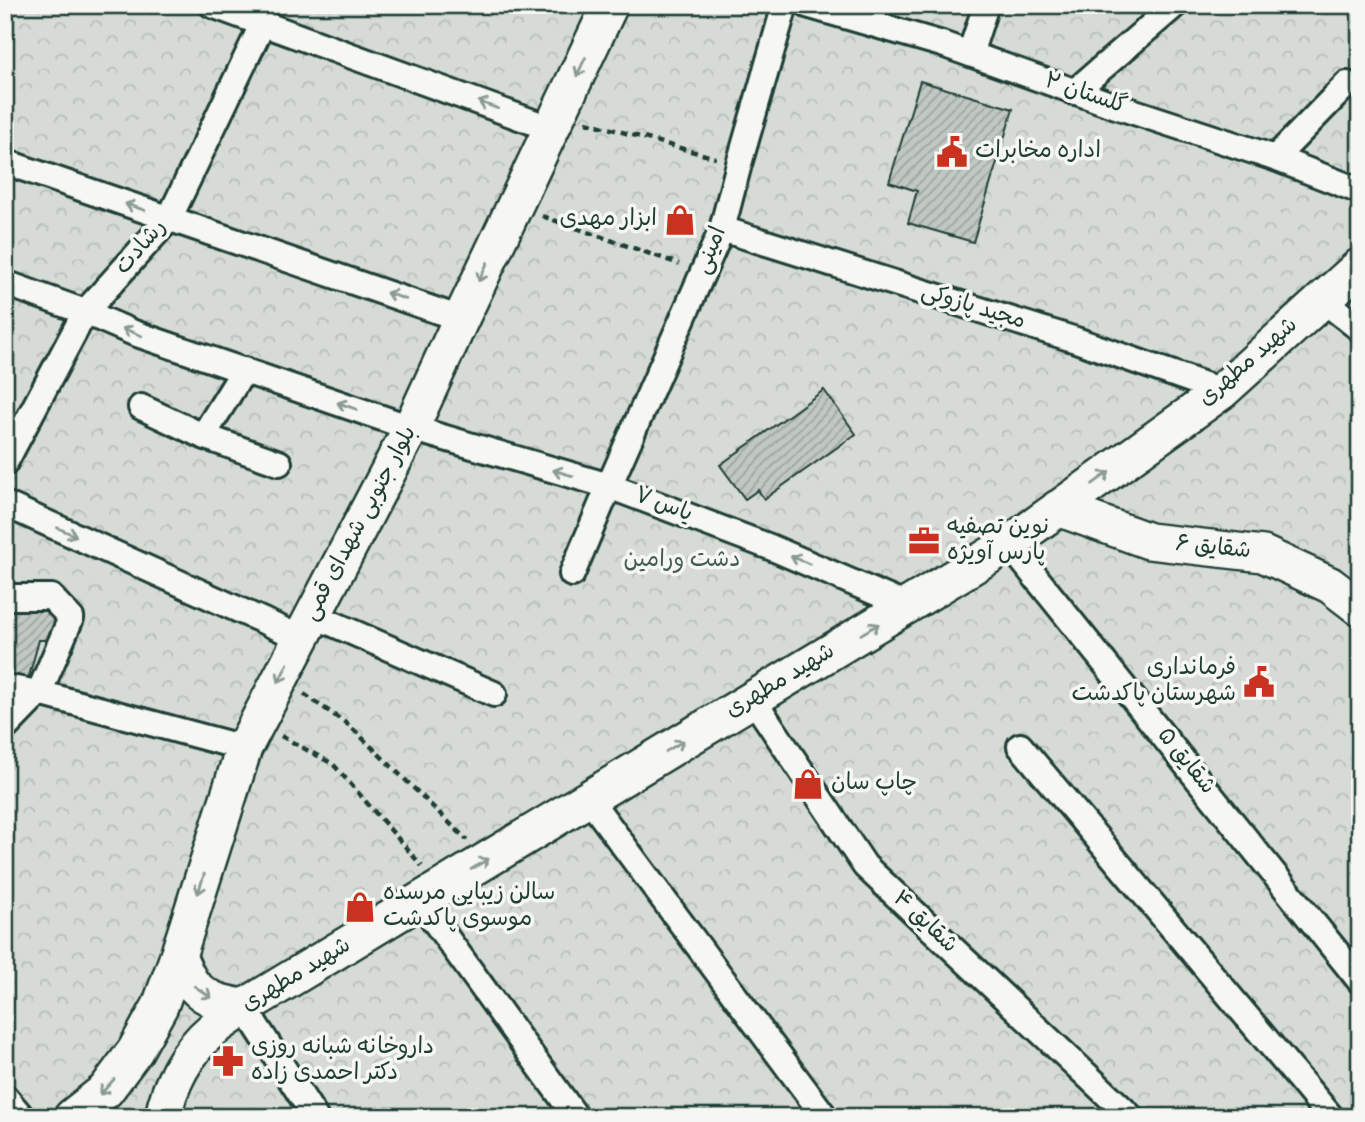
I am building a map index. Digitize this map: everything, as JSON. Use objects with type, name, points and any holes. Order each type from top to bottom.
[{"type":"main road","name":"بلوار جنوبی شهدای قمی","points":[[72,1117],[106,1090],[135,1051],[160,1006],[251,735],[411,428],[610,5]]},
{"type":"main road","name":"شهید مطهری","points":[[163,1117],[181,1065],[209,1032],[244,1007],[1009,544],[1222,391],[1360,266]]},
{"type":"main road","name":"شقایق ۶","points":[[1058,508],[1149,541],[1263,554],[1330,585],[1360,608]]},
{"type":"main road","points":[[178,957],[192,985],[206,996],[222,1003],[244,1007]]},
{"type":"street","points":[[212,5],[555,121]]},
{"type":"street","name":"امینی","points":[[572,574],[722,229],[785,5]]},
{"type":"street","name":"گلستان ۲","points":[[807,5],[942,44],[1074,92],[1275,158],[1360,191]]},
{"type":"street","points":[[970,54],[986,5]]},
{"type":"street","points":[[1074,92],[1167,8]]},
{"type":"street","name":"رشادت","points":[[8,452],[85,312],[169,219],[263,23]]},
{"type":"street","points":[[1275,158],[1347,84]]},
{"type":"street","points":[[5,162],[461,318]]},
{"type":"street","name":"مجید پازوکی","points":[[722,229],[1076,340],[1222,391]]},
{"type":"street","name":"یاس ۷","points":[[5,283],[134,333],[411,428],[609,486],[770,547],[907,606]]},
{"type":"street","points":[[1323,300],[1360,329]]},
{"type":"street","points":[[203,436],[244,370]]},
{"type":"street","points":[[141,407],[203,436],[279,463]]},
{"type":"street","points":[[5,504],[307,626],[494,694]]},
{"type":"street","name":"شقایق ۵","points":[[1009,544],[1359,979]]},
{"type":"street","points":[[5,597],[51,597],[71,618],[39,694],[5,728]]},
{"type":"street","points":[[5,687],[251,735]]},
{"type":"street","name":"شقایق ۴","points":[[753,699],[865,866],[1131,1117]]},
{"type":"street","points":[[1020,746],[1332,1117]]},
{"type":"street","points":[[589,799],[825,1117]]},
{"type":"street","points":[[430,895],[576,1117]]},
{"type":"street","points":[[244,1007],[315,1117]]},
{"type":"street","points":[[5,1097],[22,1117]]},
{"type":"path","points":[[555,121],[739,164]]},
{"type":"path","points":[[514,207],[703,273]]},
{"type":"path","points":[[281,678],[350,726],[487,860]]},
{"type":"path","points":[[251,735],[333,764],[430,895]]},
{"type":"green space","name":"دشت ورامین","points":[[5,5],[1360,5],[1360,1117],[5,1117]]},
{"type":"building","points":[[920,81],[1013,109],[973,242],[908,223],[917,191],[889,182]]},
{"type":"building","points":[[824,390],[856,434],[764,499],[758,490],[745,499],[720,465]]},
{"type":"building","points":[[49,605],[64,621],[56,640],[39,640],[28,680],[5,674],[5,611],[42,611]]},
{"type":"place","name":"اداره مخابرات","points":[[952,152]]},
{"type":"place","name":"ابزار مهدی","points":[[680,220]]},
{"type":"place","name":"نوین تصفیه پارس آویژه","points":[[924,541]]},
{"type":"place","name":"فرمانداری شهرستان پاکدشت","points":[[1259,682]]},
{"type":"place","name":"چاپ سان","points":[[808,784]]},
{"type":"place","name":"سالن زیبایی مرسده موسوی پاکدشت","points":[[360,907]]},
{"type":"place","name":"داروخانه شبانه روزی دکتر احمدی زاده","points":[[228,1061]]}]
